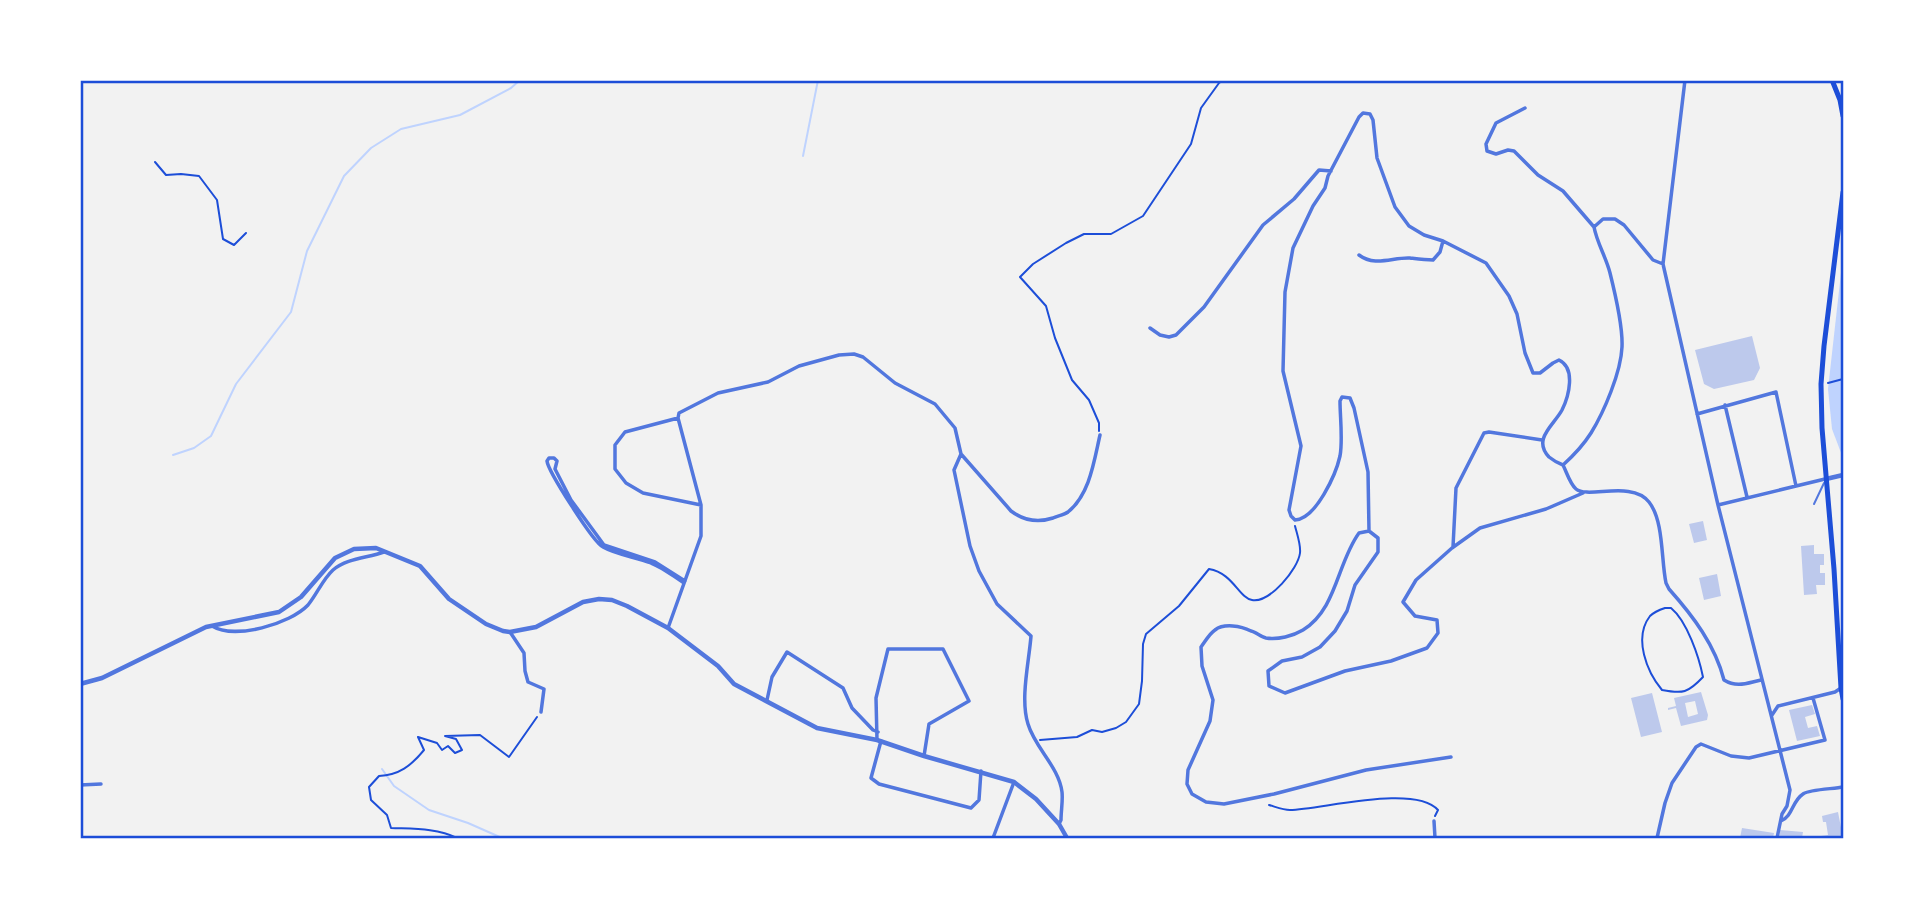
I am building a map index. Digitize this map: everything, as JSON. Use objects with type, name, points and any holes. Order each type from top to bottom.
[{"type":"main road","points":[[1832,80],[1843,116]]},
{"type":"main road","points":[[1843,192],[1822,372],[1825,479],[1843,699]]},
{"type":"street","points":[[1685,80],[1663,264],[1718,505],[1790,790],[1777,838]]},
{"type":"street","points":[[1525,108],[1496,123],[1486,144],[1487,151],[1496,154],[1514,151],[1538,175],[1563,191],[1594,227],[1609,269],[1622,348],[1615,381],[1604,407],[1590,434],[1563,465]]},
{"type":"street","points":[[1369,531],[1368,472],[1354,408],[1347,397],[1342,397],[1340,401],[1340,456],[1329,484],[1317,507],[1301,520],[1295,520],[1292,516],[1289,510],[1301,446],[1283,370],[1285,292],[1293,248],[1359,117],[1367,112],[1373,120],[1377,158],[1395,207],[1409,226],[1486,262],[1509,296],[1517,314],[1525,353],[1533,373],[1540,373],[1559,360],[1565,363],[1569,380],[1563,410],[1543,440],[1546,453],[1554,462],[1563,465],[1573,488],[1583,493]]},
{"type":"street","points":[[1150,328],[1160,335],[1176,335],[1204,307],[1263,225],[1294,199],[1319,170],[1331,171]]},
{"type":"street","points":[[1594,227],[1603,219],[1615,219],[1624,225],[1653,260],[1663,264]]},
{"type":"street","points":[[1359,255],[1364,259],[1380,262],[1403,258],[1433,260],[1440,252],[1443,242]]},
{"type":"street","points":[[668,628],[701,536],[701,505],[678,418],[679,413],[718,393],[768,382],[799,366],[839,355],[863,357],[895,383],[935,404],[955,428],[961,454],[1011,511],[1021,518],[1045,521],[1067,513],[1080,497],[1089,479],[1100,435]]},
{"type":"street","points":[[1697,414],[1776,392],[1796,486]]},
{"type":"street","points":[[1725,405],[1747,497]]},
{"type":"street","points":[[678,418],[625,432],[615,445],[615,469],[626,483],[643,493],[701,505]]},
{"type":"street","points":[[1453,547],[1455,488],[1484,433],[1543,440]]},
{"type":"street","points":[[961,454],[954,470],[970,546],[979,571],[998,604],[1031,636],[1025,702],[1028,723],[1035,741],[1058,777],[1062,793],[1059,824]]},
{"type":"street","points":[[549,458],[557,461],[555,469],[571,500],[604,545],[656,562],[684,582],[654,564],[601,547],[548,467],[549,458]]},
{"type":"street","points":[[1718,505],[1841,475]]},
{"type":"street","points":[[1451,757],[1366,769],[1274,794],[1224,804],[1206,802],[1192,794],[1187,784],[1188,770],[1210,721],[1213,700],[1202,666],[1201,647],[1216,629],[1226,626],[1241,627],[1265,638],[1283,638],[1302,631],[1320,616],[1339,579],[1352,542],[1359,533],[1369,531],[1378,538],[1378,552],[1355,585],[1347,611],[1335,631],[1320,648],[1302,657],[1282,661],[1268,671],[1269,686],[1285,693],[1345,671],[1391,661],[1427,648],[1438,632],[1437,620],[1415,616],[1403,601],[1416,580],[1453,547],[1480,528],[1546,509],[1583,493],[1618,490],[1641,496],[1648,501],[1656,515],[1669,589],[1699,626],[1719,661],[1724,680],[1739,685],[1761,680]]},
{"type":"street","points":[[80,684],[102,678],[206,627],[279,612],[301,597],[335,558],[354,549],[376,548],[420,566],[449,599],[486,624],[510,632],[536,627],[583,602],[612,600],[627,606],[668,628],[718,666],[734,684],[817,728],[879,741],[1014,782],[1036,799],[1059,824],[1067,838]]},
{"type":"street","points":[[212,626],[238,632],[277,624],[297,614],[308,604],[335,568],[361,557],[386,552]]},
{"type":"street","points":[[510,632],[524,653],[528,682],[544,689],[541,712]]},
{"type":"street","points":[[924,756],[929,724],[969,701],[943,649],[888,649],[876,698],[879,741],[871,778],[879,784],[971,808],[979,800],[981,771]]},
{"type":"street","points":[[767,700],[772,677],[786,652],[843,688],[852,708],[878,732]]},
{"type":"street","points":[[1772,715],[1778,706],[1835,692],[1841,688]]},
{"type":"street","points":[[1657,838],[1672,783],[1696,747],[1701,744],[1731,756],[1749,758],[1825,740],[1813,698]]},
{"type":"street","points":[[993,838],[1014,782]]},
{"type":"street","points":[[80,785],[101,784]]},
{"type":"street","points":[[1781,821],[1788,816],[1804,792],[1843,787]]},
{"type":"street","points":[[1434,821],[1435,838]]},
{"type":"lane","points":[[1814,504],[1825,479]]},
{"type":"path","points":[[1100,435],[1099,423],[1089,400],[1072,380],[1055,338],[1046,306],[1020,277],[1032,264],[1084,234],[1111,234],[1143,216],[1191,144],[1201,108],[1224,80]]},
{"type":"path","points":[[155,162],[166,175],[199,176],[217,200],[223,239],[234,245],[246,233]]},
{"type":"path","points":[[1828,383],[1843,379]]},
{"type":"path","points":[[1035,741],[1077,737],[1092,730],[1102,732],[1126,722],[1139,704],[1146,634],[1180,606],[1209,569],[1227,577],[1245,597],[1252,600],[1264,599],[1288,577],[1298,563],[1301,550],[1295,520]]},
{"type":"path","points":[[1665,608],[1671,608],[1678,614],[1701,665],[1703,677],[1695,686],[1683,692],[1662,690],[1642,649],[1643,629],[1652,614],[1665,608]]},
{"type":"path","points":[[457,838],[421,829],[391,828],[387,815],[371,800],[369,787],[379,776],[393,775],[414,762],[424,750],[418,737],[437,743],[442,750],[448,746],[455,753],[462,750],[456,739],[444,736],[480,735],[509,757],[541,712]]},
{"type":"path","points":[[1269,806],[1286,810],[1356,801],[1413,799],[1434,805],[1438,810],[1434,821]]},
{"type":"water","points":[[1843,255],[1843,458],[1832,429],[1828,389]]},
{"type":"building","points":[[1752,336],[1760,368],[1754,380],[1714,389],[1704,384],[1695,350]]},
{"type":"building","points":[[1703,521],[1707,540],[1694,543],[1689,524]]},
{"type":"building","points":[[1814,545],[1814,554],[1824,554],[1824,565],[1820,565],[1820,573],[1825,573],[1825,585],[1816,585],[1817,594],[1804,595],[1801,546]]},
{"type":"building","points":[[1717,574],[1721,596],[1704,600],[1699,578]]},
{"type":"building","points":[[1701,692],[1707,720],[1681,726],[1676,708],[1668,710],[1676,706],[1674,698]],"holes":[[[1695,701],[1698,714],[1688,717],[1685,703]]]},
{"type":"building","points":[[1652,693],[1662,732],[1641,737],[1631,698]]},
{"type":"building","points":[[1812,705],[1815,714],[1805,717],[1808,728],[1817,726],[1820,736],[1797,741],[1789,710]]},
{"type":"building","points":[[1838,812],[1843,838],[1822,838],[1821,836],[1828,835],[1822,816]]},
{"type":"building","points":[[1742,828],[1774,833],[1773,838],[1740,838]]},
{"type":"building","points":[[1780,830],[1803,832],[1802,838],[1779,838]]},
{"type":"waterway","points":[[173,455],[194,448],[211,436],[236,384],[291,312],[307,251],[344,176],[371,148],[401,129],[460,115],[511,88],[520,80]]},
{"type":"waterway","points":[[803,156],[818,80]]},
{"type":"waterway","points":[[382,769],[394,786],[429,810],[502,838]]}]
